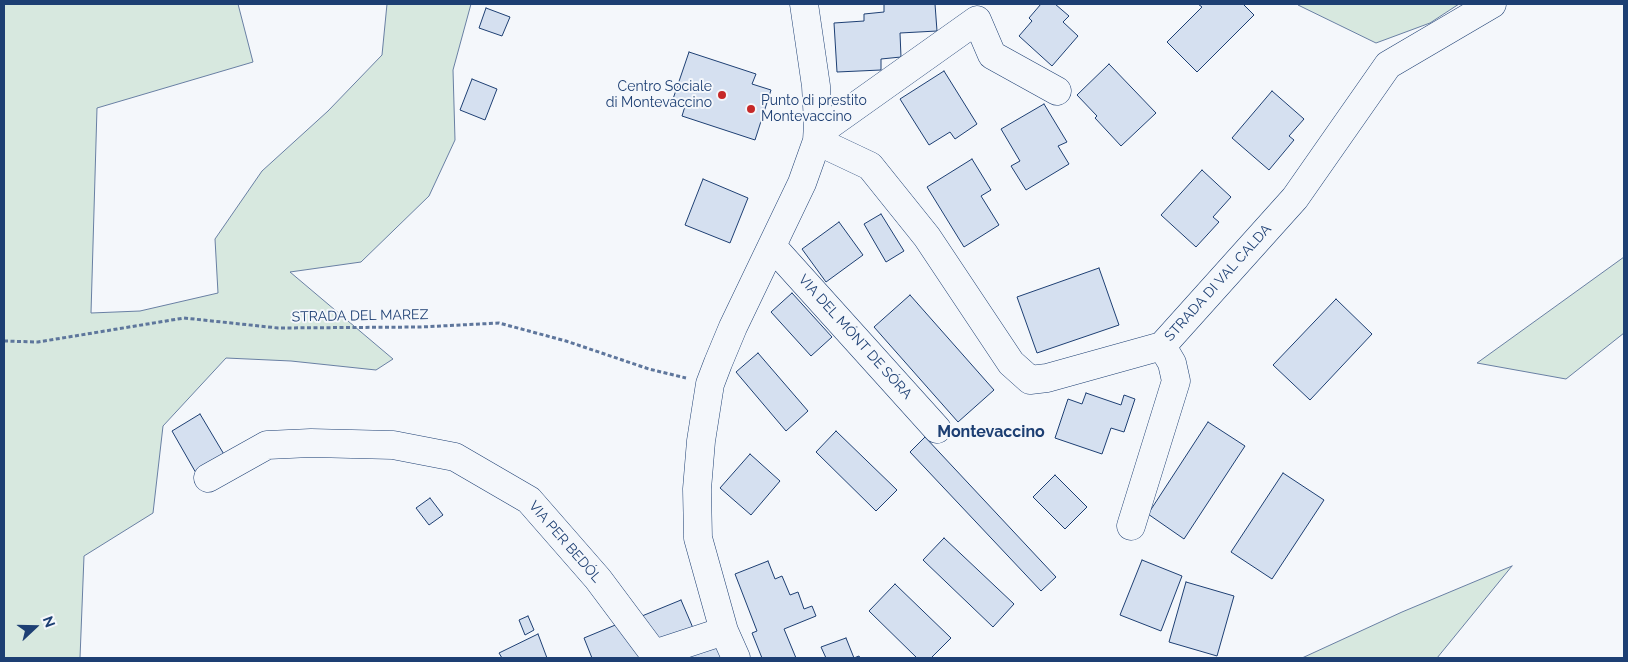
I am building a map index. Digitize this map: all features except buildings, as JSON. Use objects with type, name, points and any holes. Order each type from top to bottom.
[{"type":"street","points":[[736,658],[724,631],[698,538],[696,513],[701,441],[710,384],[732,327],[802,183],[817,137],[816,86],[804,4]]},
{"type":"street","name":"STRADA DI VAL CALDA","points":[[817,137],[870,166],[927,236],[1011,363],[1030,380],[1047,378],[1162,346],[1295,198],[1388,65],[1492,4]]},
{"type":"street","points":[[817,137],[977,20],[992,54],[1057,91]]},
{"type":"street","name":"VIA DEL MÓNT DE SÓRA","points":[[772,246],[937,428]]},
{"type":"street","name":"STRADA DI VAL CALDA","points":[[1131,526],[1176,381],[1172,363],[1162,346]]},
{"type":"street","name":"VIA PER BEDÓL","points":[[208,478],[267,444],[393,445],[455,457],[529,500],[598,579],[653,656],[724,631]]},
{"type":"path","name":"STRADA DEL MAREZ","points":[[4,341],[38,342],[184,318],[278,328],[422,327],[499,323],[710,384]]},
{"type":"shaded area","points":[[4,4],[238,4],[253,62],[97,108],[91,313],[140,311],[218,293],[215,239],[262,171],[328,111],[382,55],[387,4],[471,4],[453,70],[455,140],[429,196],[361,262],[290,272],[393,359],[376,370],[291,361],[226,358],[163,426],[153,513],[84,556],[80,658],[4,658]]},
{"type":"shaded area","points":[[1299,4],[1459,4],[1430,23],[1376,43]]},
{"type":"shaded area","points":[[1624,257],[1624,333],[1566,379],[1477,363]]},
{"type":"shaded area","points":[[1512,566],[1437,658],[1302,658],[1402,612]]},
{"type":"place","name":"Centro Sociale di Montevaccino","points":[[722,95]]},
{"type":"place","name":"Punto di prestito Montevaccino","points":[[751,109]]},
{"type":"district","name":"Montevaccino","points":[[991,432]]}]
